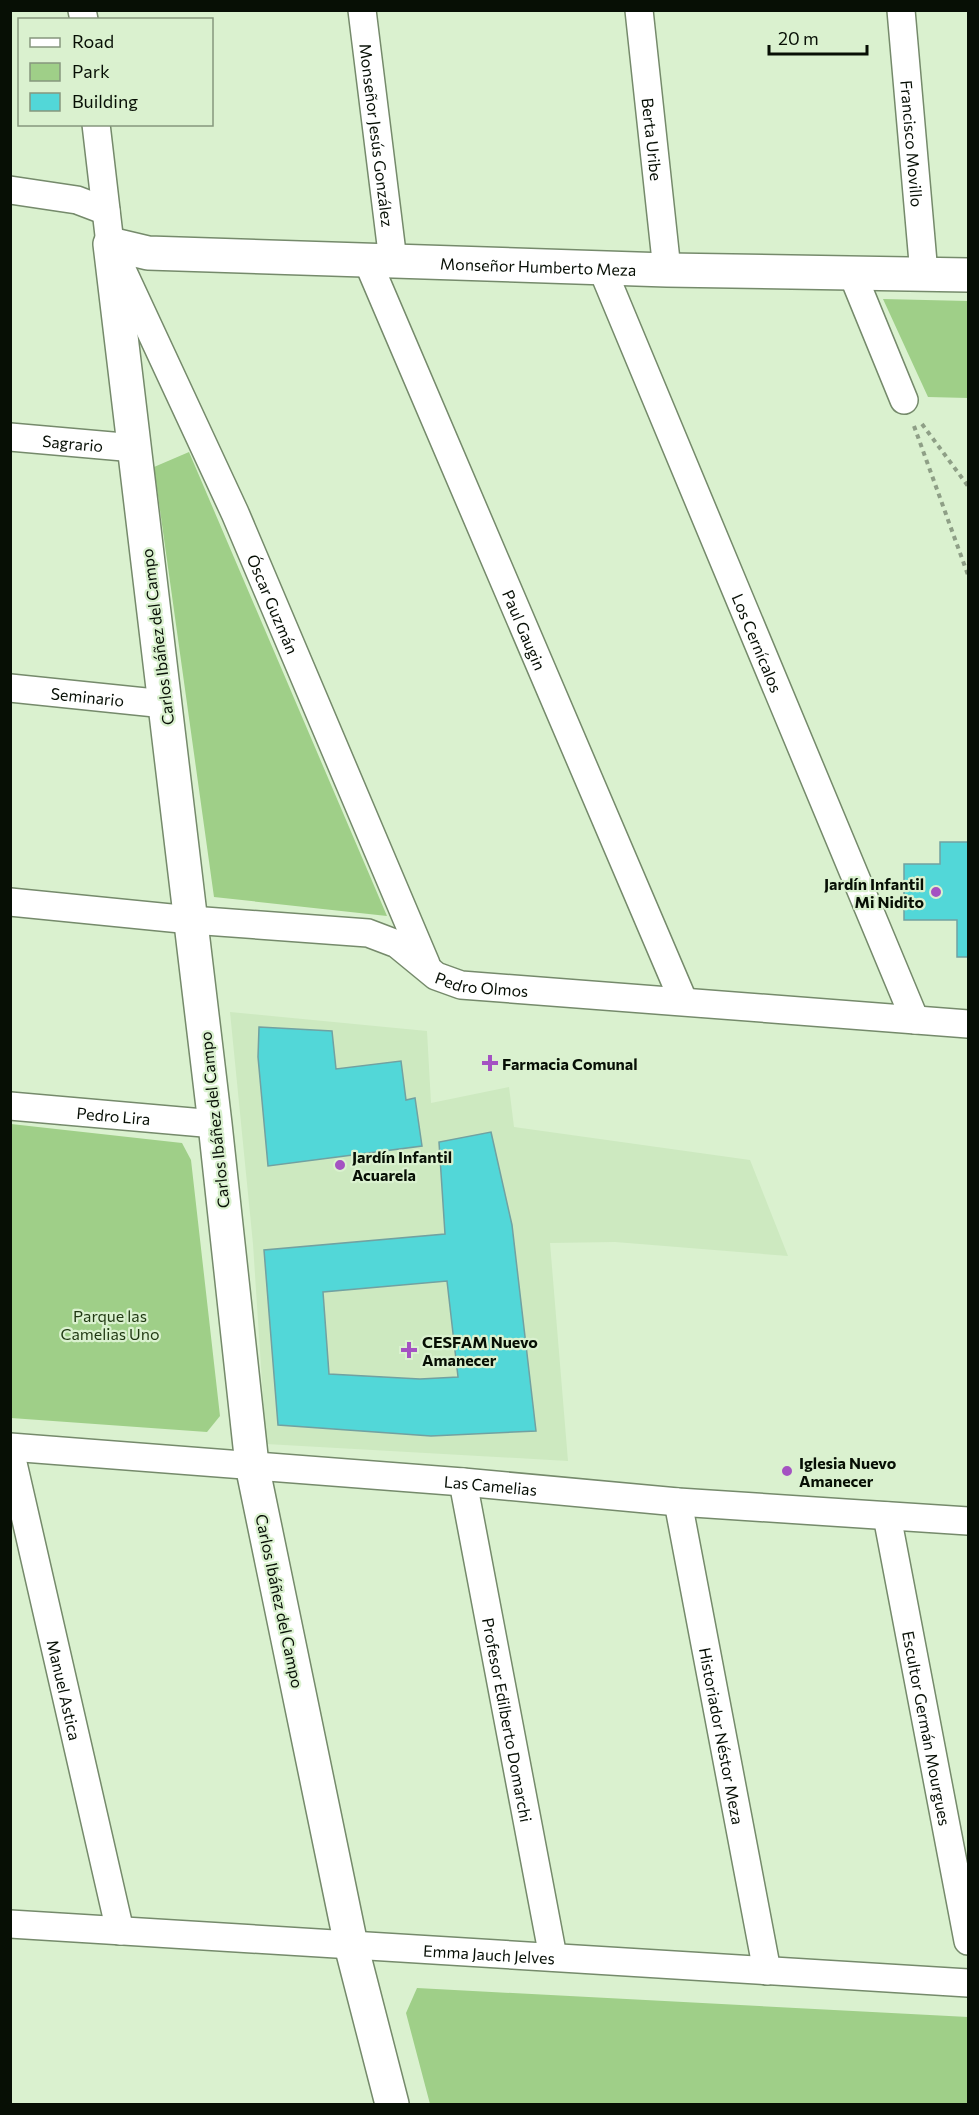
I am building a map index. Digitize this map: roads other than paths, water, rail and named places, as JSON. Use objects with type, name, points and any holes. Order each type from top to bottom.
[{"type":"street","name":"Monseñor Jesús González","points":[[362,10],[380,261]]},
{"type":"street","name":"Berta Uribe","points":[[639,10],[667,270]]},
{"type":"street","name":"Francisco Movillo","points":[[901,10],[924,274]]},
{"type":"street","name":"Carlos Ibáñez del Campo","points":[[96,126],[215,1124],[252,1465],[351,1945],[392,2104]]},
{"type":"street","points":[[10,190],[68,198],[106,211]]},
{"type":"street","name":"Monseñor Humberto Meza","points":[[110,244],[148,253],[601,266],[667,270],[969,275]]},
{"type":"street","name":"Óscar Guzmán","points":[[110,244],[235,513],[427,968]]},
{"type":"street","name":"Paul Gaugin","points":[[380,261],[682,1000]]},
{"type":"street","name":"Los Cernícalos","points":[[601,266],[915,1020]]},
{"type":"street","points":[[852,273],[904,400]]},
{"type":"street","name":"Sagrario","points":[[10,437],[135,448]]},
{"type":"street","name":"Seminario","points":[[10,688],[165,704]]},
{"type":"street","name":"Pedro Olmos","points":[[10,902],[191,920],[368,933],[397,944],[447,982],[461,985],[682,1000],[969,1024]]},
{"type":"street","name":"Pedro Lira","points":[[10,1106],[215,1124]]},
{"type":"street","name":"Las Camelias","points":[[10,1448],[463,1482],[678,1502],[969,1521]]},
{"type":"street","name":"Manuel Astica","points":[[10,1448],[120,1931]]},
{"type":"street","name":"Profesor Edilberto Domarchi","points":[[463,1482],[553,1957]]},
{"type":"street","name":"Historiador Néstor Meza","points":[[678,1502],[767,1971]]},
{"type":"street","name":"Escultor Germán Mourgues","points":[[887,1516],[969,1941]]},
{"type":"street","name":"Emma Jauch Jelves","points":[[10,1924],[969,1983]]},
{"type":"place","name":"Jardín Infantil Mi Nidito","points":[[936,892]]},
{"type":"place","name":"Farmacia Comunal","points":[[490,1063]]},
{"type":"place","name":"Jardín Infantil Acuarela","points":[[340,1165]]},
{"type":"place","name":"CESFAM Nuevo Amanecer","points":[[409,1350]]},
{"type":"place","name":"Iglesia Nuevo Amanecer","points":[[787,1471]]},
{"type":"park label","name":"Parque las Camelias Uno","points":[[110,1324]]}]
